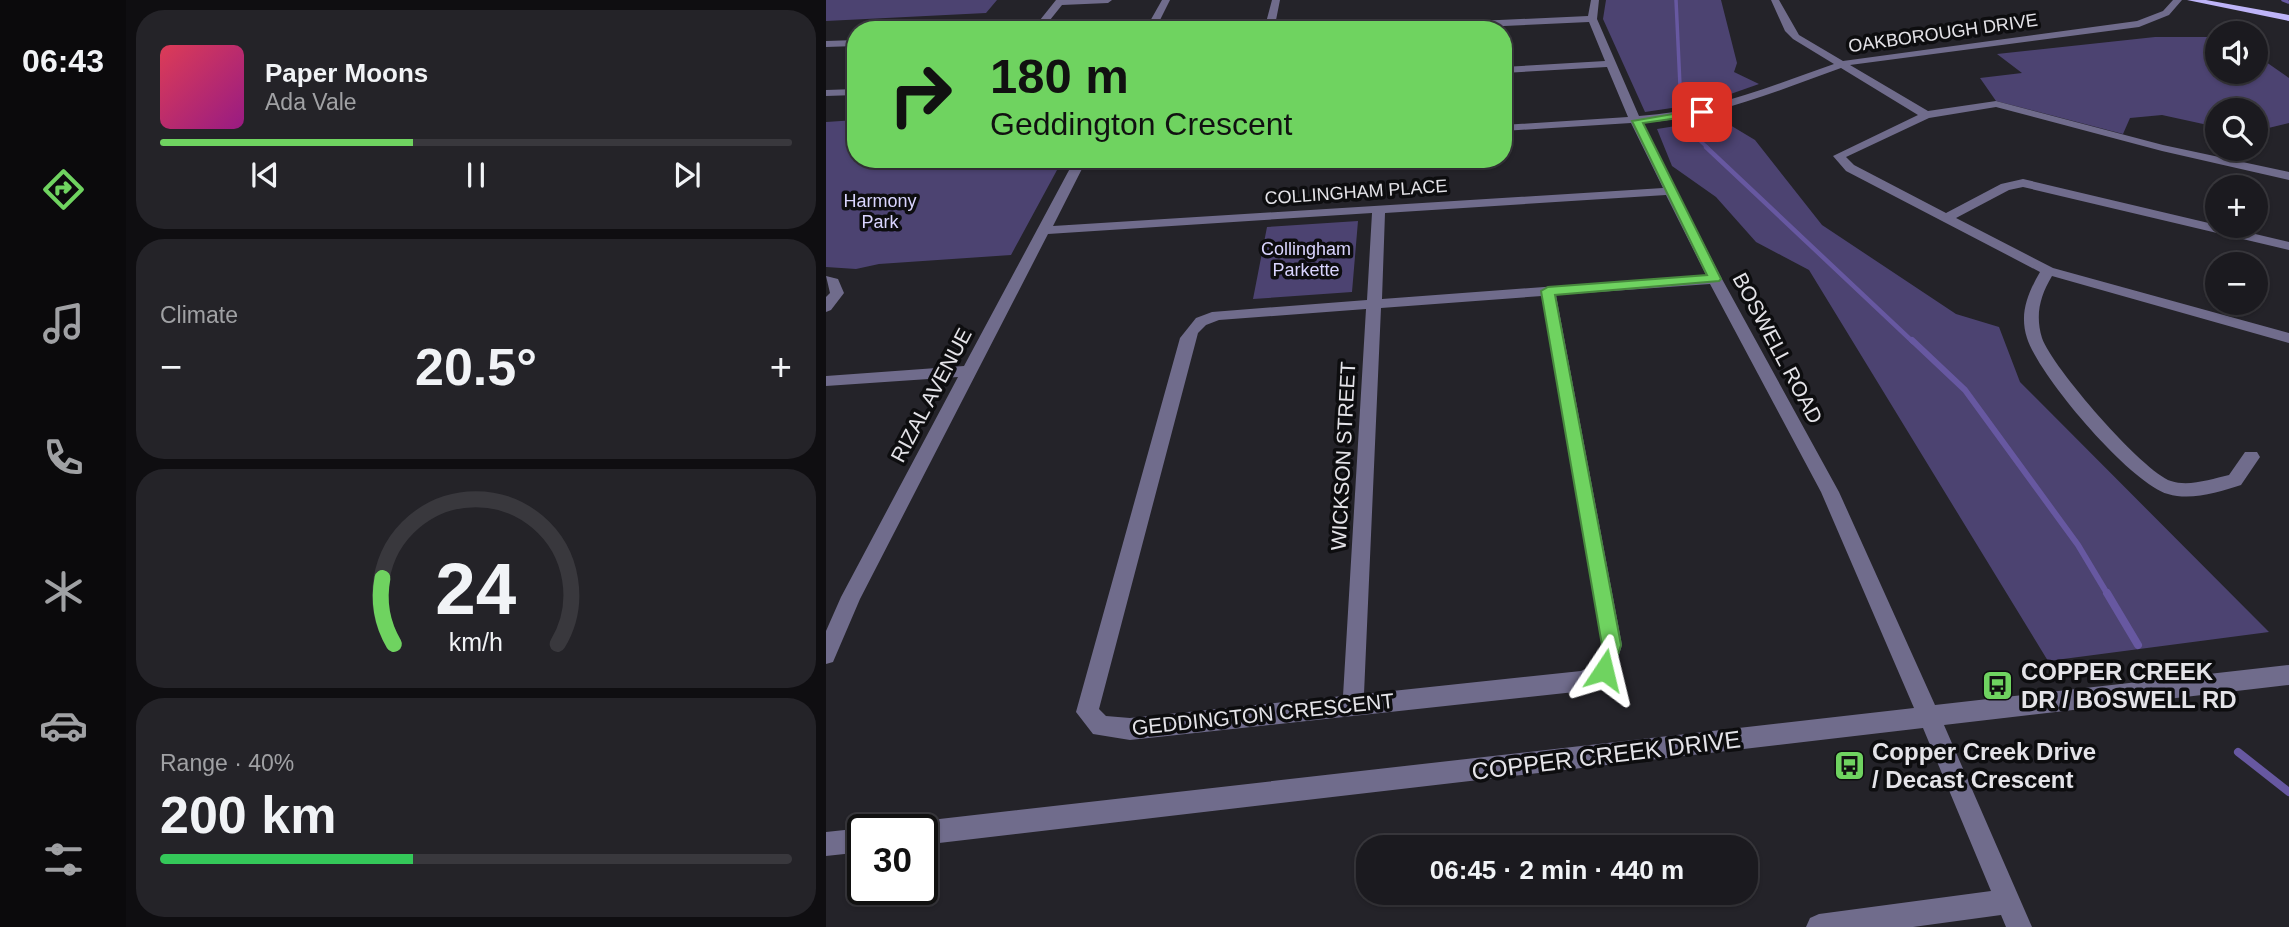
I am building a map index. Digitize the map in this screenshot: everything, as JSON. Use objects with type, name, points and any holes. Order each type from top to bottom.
[{"type":"main road","points":[[2191,0],[2289,18]]},
{"type":"street","points":[[1044,21],[1060,1],[1108,0]]},
{"type":"street","points":[[1155,21],[1166,0]]},
{"type":"street","points":[[1271,21],[1276,0]]},
{"type":"street","points":[[1512,23],[1592,19],[1595,0]]},
{"type":"street","points":[[1775,0],[1793,34],[1926,115]]},
{"type":"street","name":"OAKBOROUGH DRIVE","points":[[1512,128],[1637,121],[1715,109],[1840,65],[1893,54],[2139,24],[2166,13],[2178,0]]},
{"type":"street","name":"BOSWELL ROAD","points":[[1592,19],[1670,191],[1830,492],[1868,574],[2018,927]]},
{"type":"street","points":[[826,44],[847,43]]},
{"type":"street","points":[[1512,69],[1613,64]]},
{"type":"street","points":[[826,93],[847,92]]},
{"type":"street","points":[[2289,176],[2162,148],[1996,104],[1926,115],[1843,151],[1839,156],[1850,168],[2048,271],[2289,338]]},
{"type":"street","name":"RIZAL AVENUE","points":[[826,655],[851,597],[1076,168]]},
{"type":"street","points":[[1944,219],[2005,187],[2023,183],[2289,246]]},
{"type":"street","name":"COLLINGHAM PLACE","points":[[1044,229],[1670,191]]},
{"type":"street","name":"WICKSON STREET","points":[[1353,705],[1379,208]]},
{"type":"street","points":[[2048,271],[2041,280],[2031,323],[2039,349],[2062,384],[2143,472],[2163,486],[2188,490],[2235,480],[2251,457]]},
{"type":"street","name":"GEDDINGTON CRESCENT","points":[[1548,291],[1612,645],[1604,670],[1584,681],[1130,729],[1101,726],[1087,712],[1188,338],[1194,325],[1209,316],[1374,303],[1715,279]]},
{"type":"street","points":[[826,281],[833,282],[837,293],[826,307]]},
{"type":"street","points":[[826,381],[969,371]]},
{"type":"street","name":"COPPER CREEK DRIVE","points":[[938,831],[1928,719],[2289,675]]},
{"type":"street","points":[[826,844],[847,842]]},
{"type":"street","points":[[1819,927],[2008,901]]},
{"type":"green space","points":[[826,0],[997,0],[986,13],[826,21]]},
{"type":"green space","points":[[1606,0],[1721,0],[1737,63],[1734,72],[1759,84],[1705,103],[1645,112],[1603,19]]},
{"type":"green space","points":[[2155,37],[2205,37],[2205,84],[2268,84],[2268,63],[2289,78],[2289,123],[2268,128],[2268,98],[2205,98],[2205,124],[2162,115],[2130,118],[2123,134],[1996,101],[1980,78],[2022,73],[1997,54]]},
{"type":"green space","points":[[1720,119],[1755,140],[1822,225],[1956,314],[1999,327],[2020,382],[2269,632],[2048,661],[1809,270],[1756,242],[1716,197],[1672,166],[1657,129]]},
{"type":"green space","name":"Harmony Park","points":[[847,121],[847,168],[1058,168],[1011,255],[879,264],[856,269],[826,267],[826,122]]},
{"type":"green space","name":"Collingham Parkette","points":[[1358,221],[1352,292],[1253,299],[1267,227]]},
{"type":"waterway","points":[[1676,0],[1681,107]]},
{"type":"waterway","points":[[2283,0],[2288,2]]},
{"type":"waterway","points":[[1686,128],[1708,148]]},
{"type":"waterway","points":[[1706,147],[1913,342]]},
{"type":"waterway","points":[[1912,340],[1965,390],[2078,545],[2108,595]]},
{"type":"waterway","points":[[2107,593],[2138,645]]},
{"type":"waterway","points":[[2238,752],[2289,792]]},
{"type":"place","name":"COPPER CREEK DR / BOSWELL RD","points":[[1998,685]]},
{"type":"place","name":"Copper Creek Drive / Decast Crescent","points":[[1849,765]]},
{"type":"route","points":[[1604,670],[1612,645],[1548,291],[1715,279],[1637,121],[1702,112]]}]
